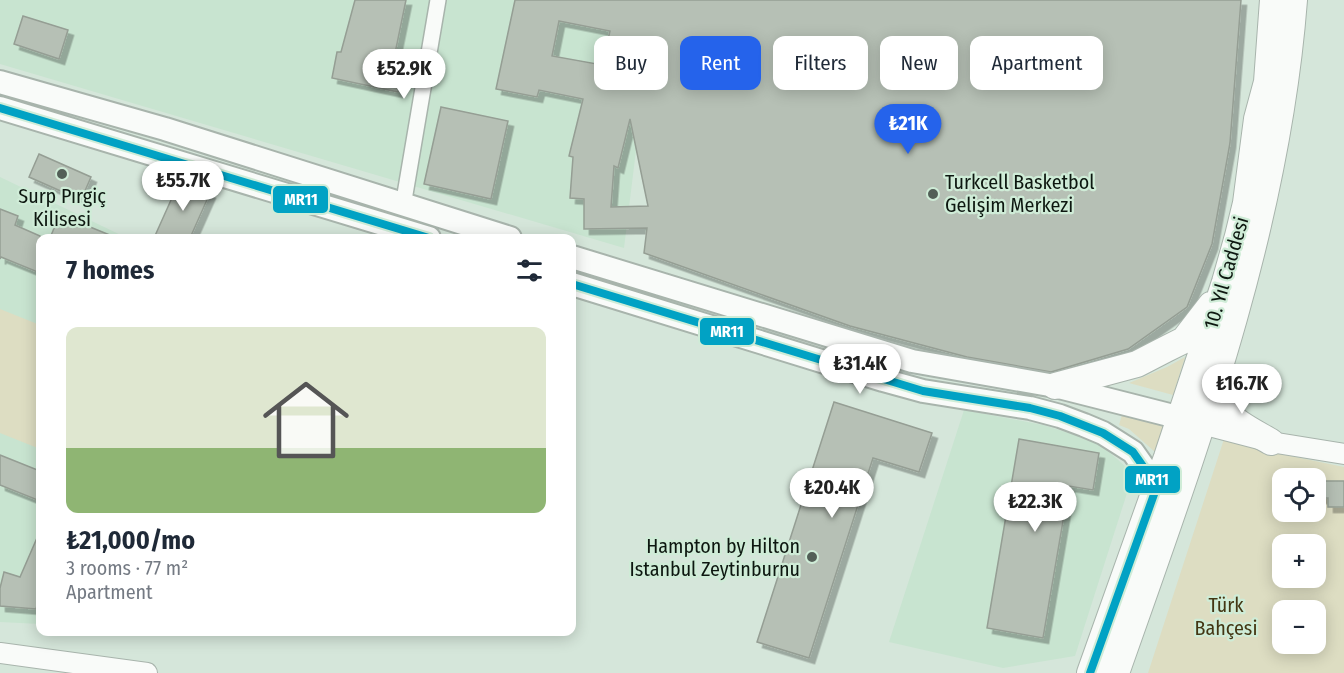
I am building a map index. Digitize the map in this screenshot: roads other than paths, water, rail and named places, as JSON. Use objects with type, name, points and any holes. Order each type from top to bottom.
[{"type":"main road","name":"10. Yıl Caddesi","points":[[1116,673],[1192,421],[1246,203],[1257,119],[1267,82],[1274,0]]},
{"type":"main road","name":"10. Yıl Caddesi","points":[[1090,673],[1157,486],[1192,421],[1221,359],[1244,283],[1267,189],[1282,103],[1294,0]]},
{"type":"main road","points":[[0,82],[165,129],[497,234]]},
{"type":"main road","points":[[0,108],[416,234]]},
{"type":"main road","points":[[576,259],[912,362],[1055,386],[1192,421]]},
{"type":"main road","points":[[1055,386],[1137,364],[1184,340],[1202,318],[1225,282]]},
{"type":"main road","points":[[576,285],[893,383],[923,391],[1030,408],[1060,416],[1103,433],[1133,452],[1157,486]]},
{"type":"main road","points":[[1221,359],[1228,412],[1271,442]]},
{"type":"street","points":[[403,206],[438,0]]},
{"type":"street","points":[[1192,421],[1271,442],[1344,454]]},
{"type":"street","points":[[0,653],[147,673]]},
{"type":"place","name":"Surp Pırgiç Kilisesi","points":[[62,174]]},
{"type":"place","name":"Turkcell Basketbol Gelişim Merkezi","points":[[933,194]]},
{"type":"place","name":"Hampton by Hilton Istanbul Zeytinburnu","points":[[812,557]]},
{"type":"park label","name":"Türk Bahçesi","points":[[1226,616]]}]
